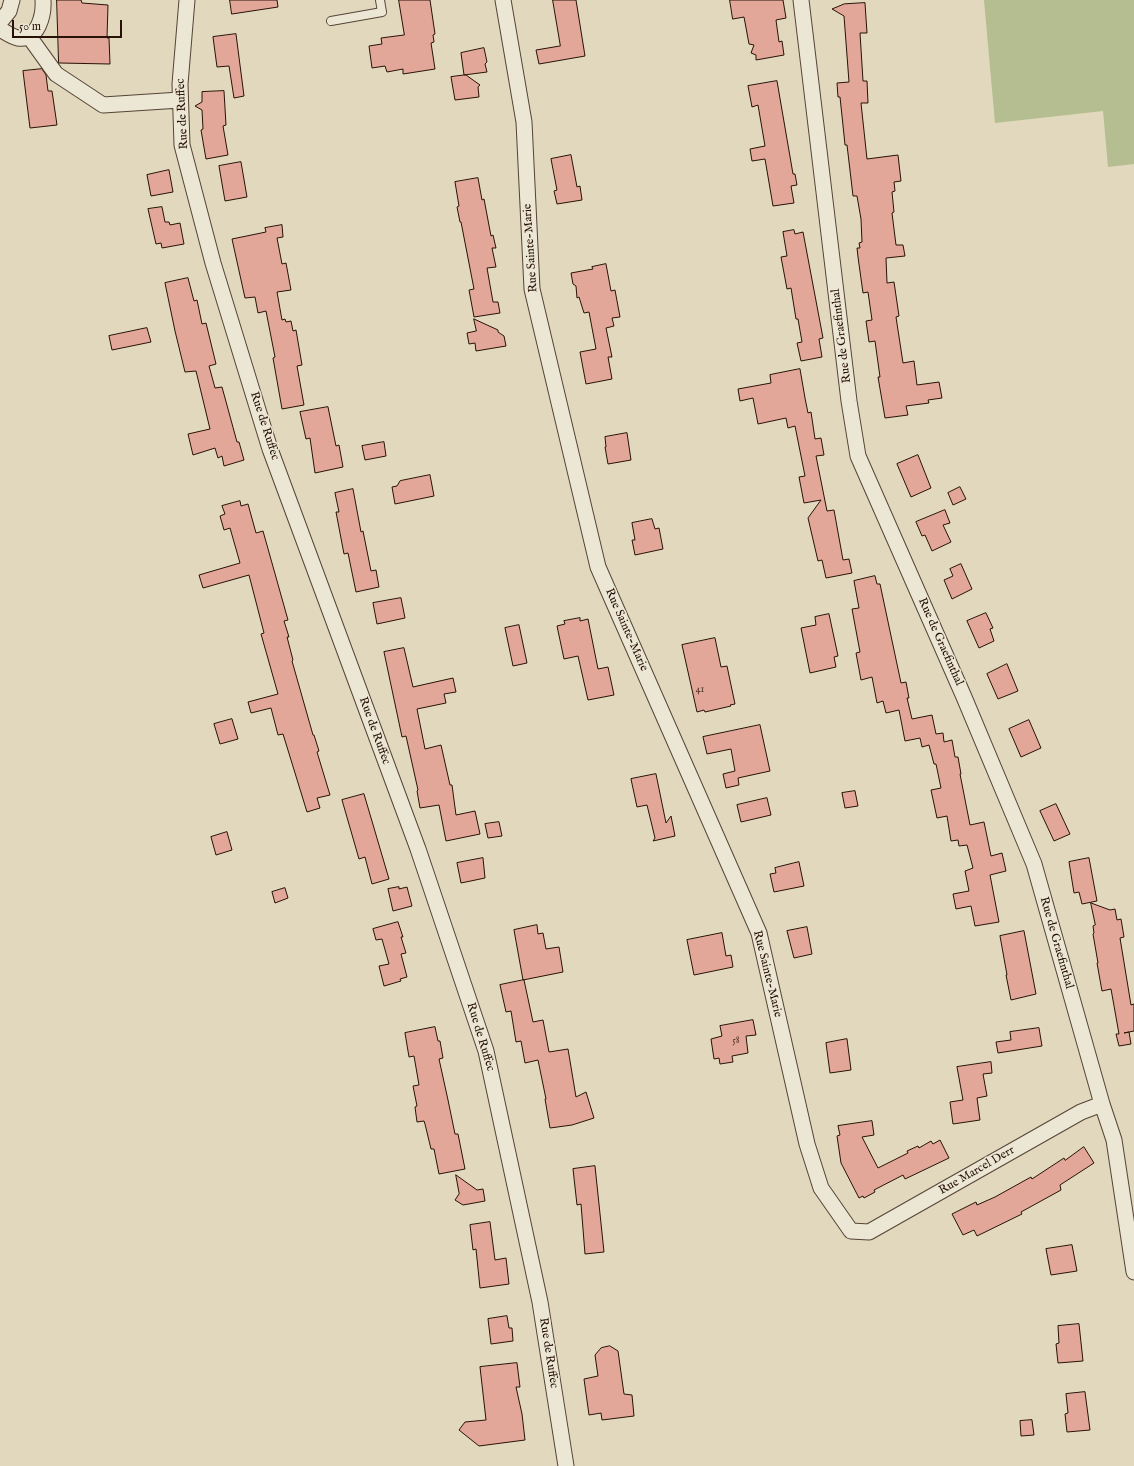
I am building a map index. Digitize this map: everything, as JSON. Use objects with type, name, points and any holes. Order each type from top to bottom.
[{"type":"street","points":[[0,22],[9,11],[12,0]]},
{"type":"street","points":[[0,29],[17,38],[24,38],[28,36],[37,29],[41,22],[44,8],[43,0]]},
{"type":"street","name":"Rue de Ruffec","points":[[187,0],[180,84],[182,145],[213,263],[270,449],[418,850],[486,1051],[540,1302],[566,1466]]},
{"type":"street","name":"Rue Sainte-Marie","points":[[503,0],[524,122],[532,289],[598,567],[759,933],[809,1151],[821,1188],[851,1231]]},
{"type":"street","name":"Rue de Graefinthal","points":[[801,0],[849,400],[858,456],[964,697],[1034,864],[1102,1104],[1114,1140],[1134,1272]]},
{"type":"street","points":[[28,36],[56,74],[103,106],[180,100]]},
{"type":"street","name":"Rue Marcel Derr","points":[[851,1231],[869,1232],[1081,1112],[1102,1104]]},
{"type":"lane","points":[[331,21],[382,12],[380,0]]},
{"type":"green space","points":[[984,0],[1134,0],[1134,164],[1108,167],[1103,111],[995,123]]},
{"type":"building","points":[[57,0],[81,0],[82,3],[108,5],[107,38],[109,38],[110,64],[59,63]]},
{"type":"building","points":[[230,0],[277,0],[278,7],[232,14]]},
{"type":"building","points":[[399,0],[430,0],[435,34],[433,35],[434,42],[431,43],[435,69],[403,74],[403,69],[387,72],[385,66],[372,68],[369,46],[382,44],[381,38],[404,35]]},
{"type":"building","points":[[553,0],[576,0],[585,56],[539,64],[536,50],[560,46]]},
{"type":"building","points":[[730,0],[783,0],[786,18],[776,20],[779,42],[782,41],[784,55],[756,60],[756,55],[751,53],[754,45],[749,44],[744,17],[733,19]]},
{"type":"building","points":[[865,3],[867,33],[860,33],[863,81],[867,81],[868,103],[861,103],[867,159],[898,155],[901,181],[894,182],[895,191],[892,192],[894,212],[892,213],[896,245],[903,245],[905,256],[886,258],[887,283],[894,282],[899,316],[896,317],[903,363],[914,361],[917,385],[939,382],[942,398],[928,400],[929,403],[906,406],[908,415],[885,418],[878,377],[880,377],[875,341],[869,342],[866,321],[872,320],[868,292],[863,293],[858,257],[857,248],[860,248],[859,243],[862,242],[861,219],[857,196],[853,196],[847,145],[845,145],[840,97],[838,97],[837,83],[849,82],[844,16],[832,9],[844,4]]},
{"type":"building","points":[[236,34],[244,96],[234,98],[229,66],[217,67],[213,37]]},
{"type":"building","points":[[484,48],[487,62],[485,64],[487,72],[464,75],[461,53]]},
{"type":"building","points":[[42,69],[46,75],[48,91],[52,91],[57,125],[30,128],[23,71]]},
{"type":"building","points":[[466,75],[480,85],[478,87],[479,97],[455,100],[451,77]]},
{"type":"building","points":[[777,81],[793,174],[795,174],[797,185],[791,186],[794,203],[773,206],[765,159],[752,161],[750,149],[765,146],[758,105],[752,107],[748,86]]},
{"type":"building","points":[[224,91],[226,125],[223,126],[228,155],[206,159],[201,130],[203,129],[202,110],[195,106],[202,102],[202,92]]},
{"type":"building","points":[[571,155],[577,187],[580,186],[582,200],[557,204],[554,191],[557,190],[551,159]]},
{"type":"building","points":[[241,162],[247,197],[225,201],[219,166]]},
{"type":"building","points":[[169,170],[173,192],[151,196],[147,175]]},
{"type":"building","points":[[478,178],[482,200],[484,199],[491,236],[493,235],[496,248],[492,248],[496,267],[487,268],[493,302],[498,302],[500,313],[474,317],[469,290],[474,289],[457,207],[459,206],[455,182]]},
{"type":"building","points":[[162,207],[165,222],[169,222],[170,225],[180,223],[184,244],[162,248],[161,243],[156,244],[148,209]]},
{"type":"building","points":[[282,225],[283,237],[277,238],[282,264],[286,263],[291,290],[277,292],[282,320],[285,319],[286,322],[291,321],[293,331],[296,330],[302,365],[297,366],[304,405],[282,409],[273,358],[275,357],[266,311],[258,313],[255,297],[245,298],[232,239],[266,232],[265,228]]},
{"type":"building","points":[[794,230],[795,234],[803,232],[823,338],[819,339],[822,357],[801,361],[797,343],[802,342],[798,319],[796,319],[791,288],[787,289],[781,257],[787,256],[783,232]]},
{"type":"building","points":[[606,264],[611,291],[615,290],[620,317],[612,318],[614,326],[606,328],[612,357],[608,357],[612,379],[586,384],[580,352],[596,349],[589,312],[584,313],[579,297],[577,298],[576,286],[573,284],[571,273],[593,269],[592,267]]},
{"type":"building","points":[[188,278],[194,301],[197,300],[202,324],[206,323],[216,364],[209,366],[215,388],[222,387],[237,442],[239,442],[244,460],[224,466],[222,456],[218,458],[215,448],[193,455],[188,434],[210,429],[196,371],[185,372],[165,283]]},
{"type":"building","points":[[474,319],[498,330],[498,332],[504,336],[506,346],[476,351],[475,343],[469,344],[467,333],[476,331]]},
{"type":"building","points":[[147,328],[151,342],[112,350],[109,336]]},
{"type":"building","points":[[800,369],[808,413],[811,412],[815,439],[821,438],[824,455],[816,456],[827,511],[834,510],[843,560],[849,559],[852,573],[826,578],[822,560],[818,561],[808,518],[821,500],[804,503],[799,477],[805,476],[795,426],[788,428],[786,418],[758,424],[753,398],[740,401],[738,389],[771,383],[770,375]]},
{"type":"building","points":[[328,407],[336,446],[339,445],[343,467],[315,473],[310,438],[306,439],[300,412]]},
{"type":"building","points":[[627,433],[631,460],[608,464],[605,437]]},
{"type":"building","points":[[384,442],[386,456],[365,460],[362,446]]},
{"type":"building","points":[[918,455],[931,488],[911,497],[897,464]]},
{"type":"building","points":[[430,475],[434,496],[395,504],[392,487],[397,486],[400,481]]},
{"type":"building","points":[[960,487],[966,499],[953,505],[948,493]]},
{"type":"building","points":[[353,489],[361,532],[363,531],[371,571],[376,570],[379,587],[356,592],[348,553],[344,554],[336,512],[339,512],[335,493]]},
{"type":"building","points":[[240,501],[241,506],[248,504],[256,533],[263,531],[288,620],[284,621],[289,637],[287,637],[292,661],[319,751],[317,752],[330,795],[317,798],[320,808],[307,812],[283,734],[278,735],[271,708],[251,713],[248,702],[278,694],[261,634],[264,633],[249,575],[203,588],[199,575],[240,563],[230,528],[224,530],[220,516],[225,514],[222,506]]},
{"type":"building","points":[[945,510],[950,523],[943,525],[951,542],[932,551],[925,535],[922,536],[916,522]]},
{"type":"building","points":[[652,519],[655,529],[659,528],[663,549],[635,555],[632,540],[635,540],[632,523]]},
{"type":"building","points":[[961,564],[972,589],[952,599],[944,580],[953,576],[950,569]]},
{"type":"building","points":[[875,576],[877,584],[880,584],[901,683],[906,682],[909,698],[907,698],[912,719],[932,715],[936,734],[943,733],[944,742],[952,740],[955,757],[958,757],[970,825],[984,822],[991,856],[1002,853],[1006,871],[990,875],[999,922],[975,926],[971,906],[956,909],[953,894],[969,891],[965,871],[973,868],[967,845],[959,846],[958,840],[951,841],[947,816],[937,818],[931,790],[941,788],[936,764],[934,764],[929,745],[922,747],[920,738],[905,741],[899,710],[886,713],[883,701],[877,703],[872,677],[861,680],[856,653],[860,652],[852,609],[859,608],[854,581]]},
{"type":"building","points":[[401,598],[405,618],[377,624],[373,603]]},
{"type":"building","points":[[986,613],[993,628],[990,629],[994,641],[979,648],[967,621]]},
{"type":"building","points":[[829,614],[838,656],[834,657],[836,667],[810,673],[801,628],[816,625],[815,617]]},
{"type":"building","points":[[580,618],[580,621],[588,619],[598,669],[608,667],[614,695],[588,700],[578,656],[564,659],[557,626],[565,624],[564,621]]},
{"type":"building","points":[[519,625],[527,663],[513,666],[505,628]]},
{"type":"building","points":[[715,638],[721,667],[727,666],[735,704],[705,712],[704,710],[697,712],[682,645]]},
{"type":"building","points":[[404,648],[413,687],[453,678],[456,692],[444,694],[446,703],[417,709],[425,749],[441,745],[450,785],[452,785],[456,815],[475,811],[480,834],[446,841],[439,805],[420,808],[418,790],[406,736],[402,737],[384,652]]},
{"type":"building","points":[[1007,664],[1018,691],[998,699],[987,674]]},
{"type":"building","points":[[232,719],[238,739],[220,744],[214,724]]},
{"type":"building","points":[[1029,720],[1041,748],[1021,757],[1009,729]]},
{"type":"building","points":[[760,725],[770,771],[738,778],[739,785],[726,788],[723,774],[735,771],[731,749],[707,754],[703,737]]},
{"type":"building","points":[[656,774],[666,823],[671,816],[675,836],[653,841],[655,838],[647,805],[637,807],[631,779]]},
{"type":"building","points":[[855,791],[858,806],[845,808],[842,793]]},
{"type":"building","points":[[364,794],[389,879],[372,884],[365,857],[359,859],[342,800]]},
{"type":"building","points":[[767,798],[771,815],[741,822],[737,805]]},
{"type":"building","points":[[1056,804],[1070,834],[1054,841],[1040,811]]},
{"type":"building","points":[[499,822],[502,836],[488,838],[485,824]]},
{"type":"building","points":[[227,832],[232,850],[216,855],[211,837]]},
{"type":"building","points":[[483,858],[485,878],[461,883],[457,863]]},
{"type":"building","points":[[1089,858],[1097,901],[1082,904],[1079,892],[1074,893],[1069,862]]},
{"type":"building","points":[[799,862],[804,886],[774,892],[770,874],[776,873],[775,868]]},
{"type":"building","points":[[399,887],[399,889],[407,887],[412,906],[393,911],[388,889]]},
{"type":"building","points":[[285,888],[288,898],[275,903],[272,892]]},
{"type":"building","points":[[1091,903],[1110,910],[1115,909],[1117,920],[1121,919],[1124,937],[1120,938],[1131,1005],[1134,1004],[1134,1031],[1129,1032],[1131,1044],[1119,1046],[1116,1034],[1119,1034],[1111,989],[1102,991],[1093,934],[1093,926],[1095,925]]},
{"type":"building","points":[[398,922],[406,953],[401,954],[407,977],[400,979],[401,981],[384,986],[379,966],[389,964],[382,939],[376,940],[373,929]]},
{"type":"building","points":[[537,925],[538,934],[543,933],[546,949],[559,947],[563,972],[523,980],[514,930]]},
{"type":"building","points":[[807,927],[812,954],[794,958],[787,931]]},
{"type":"building","points":[[1024,931],[1036,994],[1011,1000],[1000,936]]},
{"type":"building","points":[[722,933],[726,956],[731,955],[733,967],[694,975],[687,940]]},
{"type":"building","points":[[524,980],[533,1022],[543,1020],[549,1052],[568,1049],[576,1097],[586,1092],[594,1118],[572,1125],[550,1128],[538,1060],[525,1063],[521,1041],[516,1042],[511,1011],[506,1012],[500,985]]},
{"type":"building","points":[[753,1020],[756,1035],[746,1036],[748,1053],[732,1056],[733,1062],[720,1064],[719,1058],[714,1059],[711,1039],[722,1036],[720,1026]]},
{"type":"building","points":[[435,1027],[438,1041],[440,1041],[443,1058],[439,1059],[455,1134],[458,1134],[465,1169],[439,1174],[434,1149],[431,1149],[424,1121],[417,1122],[415,1107],[417,1106],[413,1086],[419,1085],[414,1056],[409,1057],[405,1033]]},
{"type":"building","points":[[1039,1028],[1042,1046],[998,1053],[996,1042],[1011,1040],[1010,1032]]},
{"type":"building","points":[[847,1039],[851,1070],[830,1073],[826,1043]]},
{"type":"building","points":[[991,1062],[992,1073],[983,1074],[987,1096],[977,1098],[980,1120],[953,1124],[950,1102],[963,1100],[957,1067]]},
{"type":"building","points":[[872,1121],[874,1135],[862,1137],[878,1168],[908,1153],[907,1151],[918,1146],[919,1148],[931,1141],[933,1144],[940,1140],[949,1158],[905,1179],[903,1175],[874,1190],[875,1192],[864,1198],[863,1196],[859,1198],[841,1163],[837,1136],[840,1135],[838,1126]]},
{"type":"building","points":[[1084,1147],[1094,1163],[1060,1185],[1061,1190],[1021,1212],[1022,1214],[977,1236],[974,1230],[963,1235],[952,1214],[976,1202],[977,1205],[995,1197],[1031,1177],[1032,1179]]},
{"type":"building","points":[[595,1166],[604,1252],[585,1254],[581,1204],[577,1205],[573,1169]]},
{"type":"building","points":[[456,1175],[477,1190],[483,1189],[485,1201],[463,1205],[455,1200],[459,1194]]},
{"type":"building","points":[[490,1222],[495,1260],[506,1258],[509,1284],[480,1288],[476,1249],[473,1250],[470,1225]]},
{"type":"building","points":[[1072,1245],[1077,1271],[1051,1275],[1046,1249]]},
{"type":"building","points":[[507,1316],[509,1328],[512,1328],[513,1341],[491,1344],[488,1319]]},
{"type":"building","points":[[1079,1324],[1083,1361],[1058,1363],[1056,1344],[1059,1343],[1058,1326]]},
{"type":"building","points":[[610,1346],[618,1351],[624,1394],[632,1395],[634,1416],[602,1420],[601,1413],[589,1415],[584,1379],[598,1376],[595,1355],[601,1348]]},
{"type":"building","points":[[517,1363],[520,1387],[516,1387],[522,1414],[525,1440],[479,1446],[459,1430],[465,1422],[486,1420],[480,1367]]},
{"type":"building","points":[[1085,1392],[1090,1430],[1067,1432],[1065,1414],[1068,1413],[1066,1394]]},
{"type":"building","points":[[1032,1420],[1034,1435],[1021,1436],[1020,1421]]}]
